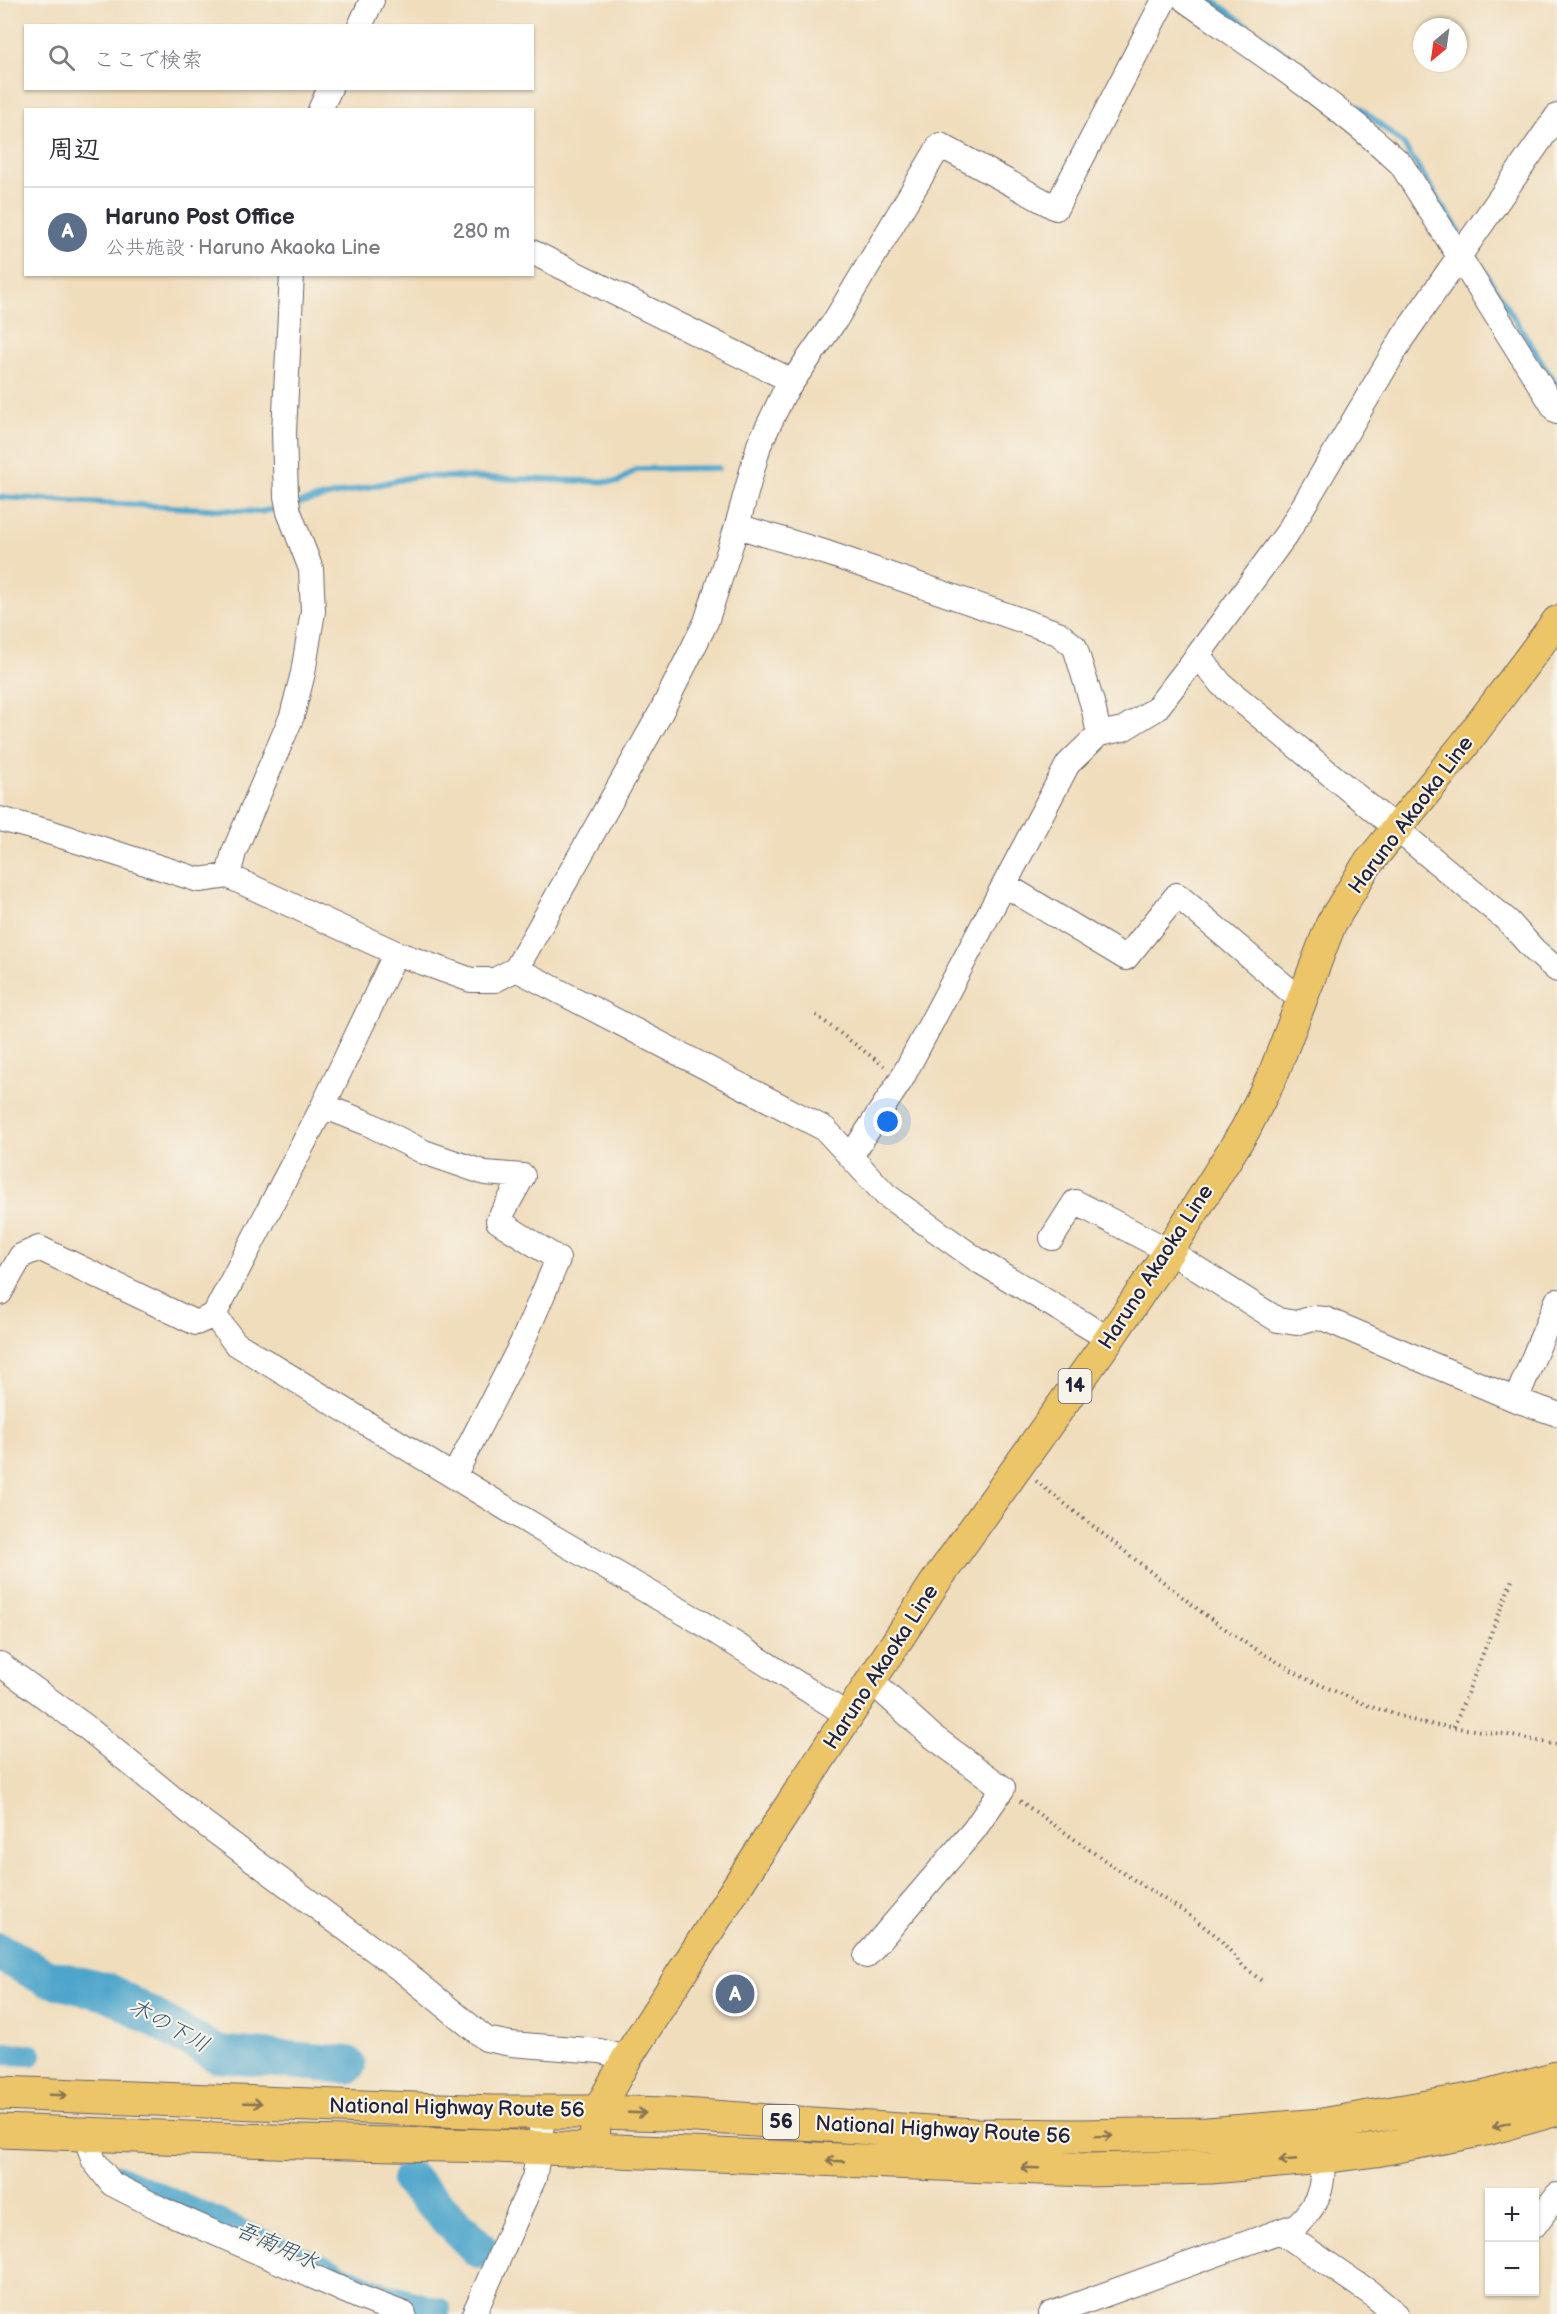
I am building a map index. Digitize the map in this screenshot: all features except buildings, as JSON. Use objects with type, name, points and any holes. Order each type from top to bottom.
[{"type":"highway","name":"National Highway Route 56","points":[[0,2131],[1087,2170],[1211,2167],[1322,2141],[1557,2078]]},
{"type":"highway","name":"National Highway Route 56","points":[[0,2093],[493,2112],[668,2114],[973,2135],[1207,2134],[1322,2141],[1376,2150],[1490,2128],[1557,2109]]},
{"type":"main road","name":"Haruno Akaoka Line","points":[[593,2151],[597,2112],[627,2058],[849,1716],[870,1680],[1017,1467],[1109,1340],[1169,1251],[1245,1130],[1273,1075],[1331,924],[1366,866],[1472,735],[1557,621]]},
{"type":"street","points":[[361,24],[372,0]]},
{"type":"street","points":[[0,819],[46,831],[199,880],[228,876],[396,953],[471,980],[495,980],[516,969],[660,714],[706,622],[759,445],[783,395],[836,319],[940,145],[1056,208],[1164,0]]},
{"type":"street","points":[[1185,0],[1314,91],[1401,164],[1557,412]]},
{"type":"street","points":[[321,108],[329,90]]},
{"type":"street","points":[[851,1156],[901,1080],[1068,764],[1099,734],[1123,729],[1156,709],[1198,655],[1288,532],[1402,337],[1557,116]]},
{"type":"street","points":[[534,253],[792,381]]},
{"type":"street","points":[[228,876],[234,852],[292,716],[303,673],[313,611],[311,569],[287,504],[284,432],[292,276]]},
{"type":"street","points":[[736,526],[827,553],[1058,633],[1074,647],[1093,706],[1099,734]]},
{"type":"street","points":[[1198,655],[1221,684],[1508,921],[1534,950],[1557,970]]},
{"type":"street","points":[[1005,885],[1126,958],[1177,895],[1302,1001]]},
{"type":"street","points":[[0,1293],[21,1256],[39,1248],[196,1323],[213,1315],[323,1106],[396,953]]},
{"type":"street","points":[[516,969],[825,1129],[886,1195],[976,1259],[1109,1340]]},
{"type":"street","points":[[323,1106],[367,1123],[424,1152],[485,1173],[523,1176],[498,1221],[558,1259],[522,1343],[454,1476]]},
{"type":"street","points":[[1052,1238],[1075,1202],[1169,1251],[1278,1320],[1296,1323],[1313,1318],[1325,1319],[1516,1400],[1557,1414]]},
{"type":"street","points":[[1516,1400],[1557,1301]]},
{"type":"street","points":[[213,1315],[235,1343],[553,1537],[697,1620],[849,1716]]},
{"type":"street","points":[[0,1664],[85,1726],[197,1818],[404,1972],[486,2039],[511,2044],[600,2051],[627,2058]]},
{"type":"street","points":[[866,1956],[974,1830],[1003,1788],[932,1736],[870,1680]]},
{"type":"street","points":[[474,2314],[534,2178],[540,2150],[543,2112]]},
{"type":"street","points":[[85,2135],[94,2161],[111,2184],[163,2210],[337,2288],[404,2314]]},
{"type":"street","points":[[1051,2314],[1297,2225],[1313,2210],[1322,2186],[1322,2141]]},
{"type":"street","points":[[1539,2219],[1557,2195]]},
{"type":"street","points":[[1280,2231],[1369,2292],[1396,2314]]},
{"type":"path","points":[[816,1015],[901,1080]]},
{"type":"path","points":[[1017,1467],[1204,1614],[1250,1646],[1307,1679],[1369,1706],[1422,1723],[1503,1734],[1557,1745]]},
{"type":"path","points":[[1454,1727],[1512,1580]]},
{"type":"path","points":[[1003,1788],[1218,1938],[1243,1966],[1263,1982]]},
{"type":"waterway","points":[[1212,0],[1369,115],[1403,144],[1459,231]]},
{"type":"waterway","points":[[1471,250],[1557,386]]},
{"type":"waterway","points":[[294,504],[416,476],[618,482],[637,469],[718,468]]},
{"type":"waterway","points":[[0,497],[260,512],[284,507]]},
{"type":"waterway","name":"木の下川","points":[[0,1952],[45,1977],[110,1993],[217,2054],[347,2065]]},
{"type":"waterway","name":"吾南用水","points":[[0,2054],[31,2055]]},
{"type":"waterway","name":"吾南用水","points":[[118,2175],[383,2293],[440,2309]]},
{"type":"waterway","name":"木の下川","points":[[410,2180],[479,2249]]},
{"type":"place","name":"Haruno Post Office","points":[[735,1994]]}]
